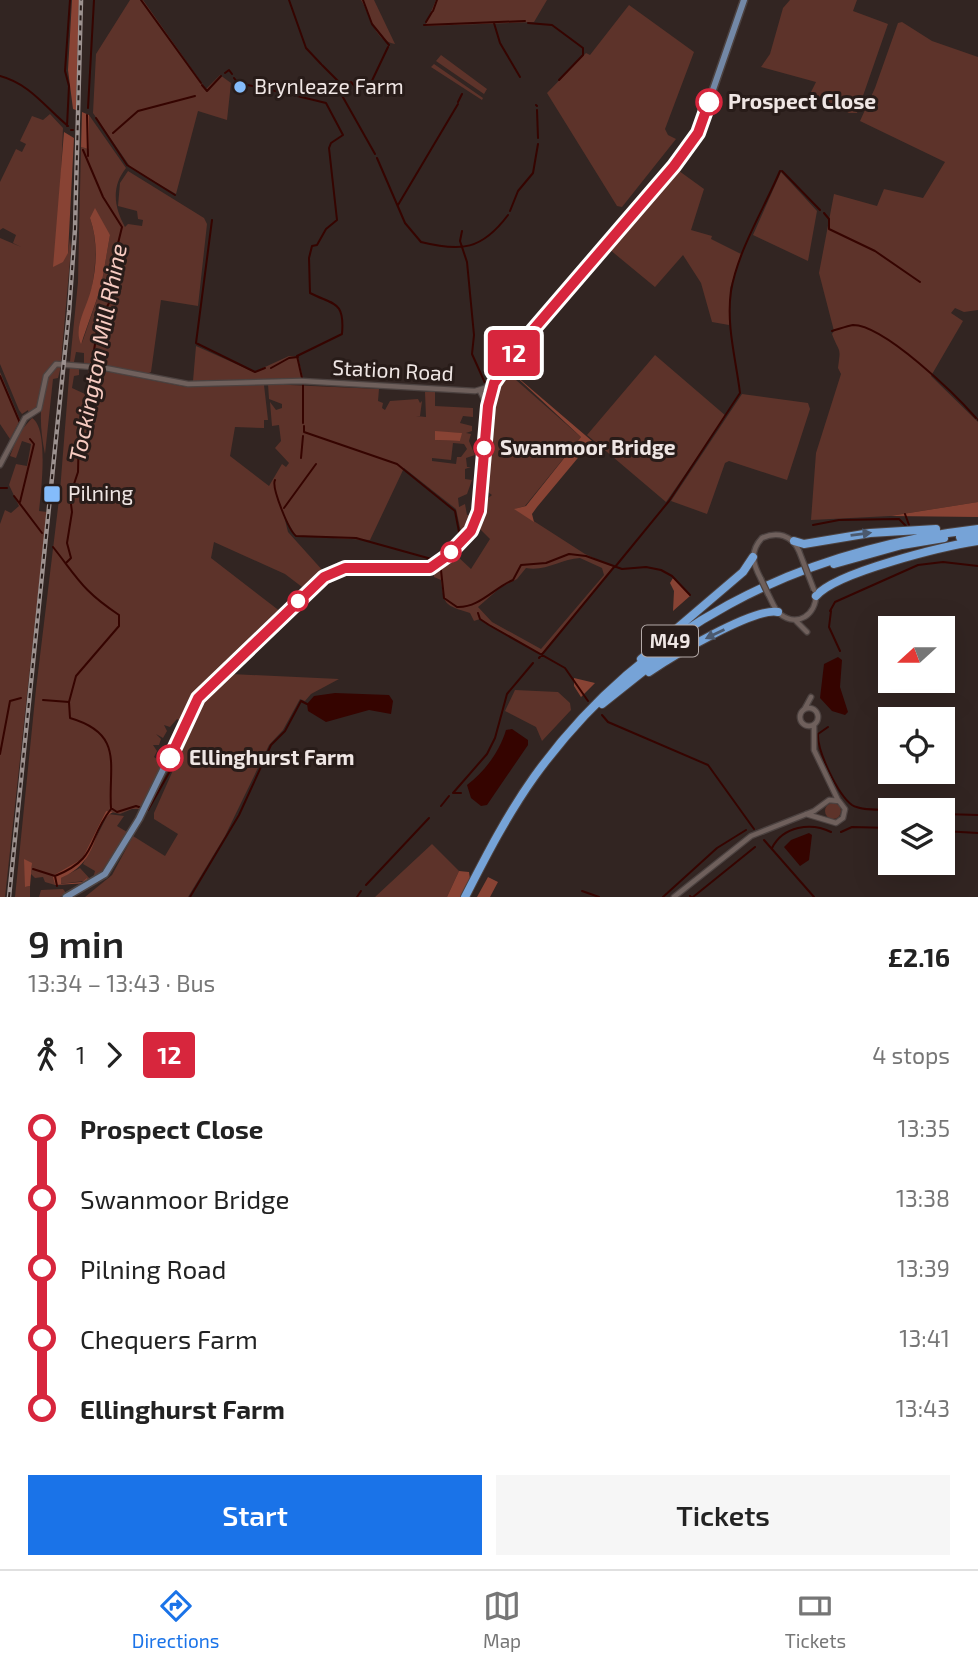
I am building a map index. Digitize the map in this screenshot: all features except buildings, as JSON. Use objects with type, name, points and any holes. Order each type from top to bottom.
[{"type":"highway","name":"M49","points":[[794,541],[804,544],[870,533],[978,528]]},
{"type":"highway","name":"M49","points":[[611,688],[685,631],[774,582],[856,551],[914,537],[978,528]]},
{"type":"highway","name":"M49","points":[[471,897],[516,813],[560,751],[604,703],[686,637],[775,587],[858,556],[902,545],[978,535]]},
{"type":"highway","points":[[815,593],[906,557],[978,541]]},
{"type":"highway","name":"M49","points":[[465,897],[490,847],[534,777],[611,688],[649,650],[743,572],[752,557]]},
{"type":"highway","name":"M49","points":[[604,703],[696,643],[758,614],[778,612]]},
{"type":"main road","points":[[66,897],[105,874],[144,809],[198,698],[324,577],[345,568],[422,569],[447,556],[477,521],[488,406],[502,369],[673,167],[698,133],[744,0]]},
{"type":"street","name":"Station Road","points":[[0,465],[25,418],[35,413],[51,367],[61,364],[91,366],[188,384],[303,381],[480,391],[502,369]]},
{"type":"street","name":"Station Road","points":[[480,391],[488,406]]},
{"type":"street","points":[[770,534],[782,535],[794,541],[815,593],[814,606],[807,616],[807,632],[795,620],[778,612],[752,557],[758,542],[770,534]]},
{"type":"street","points":[[795,620],[807,616]]},
{"type":"street","points":[[806,814],[833,823],[843,818],[845,808],[814,750],[814,725],[819,716],[813,708],[811,697],[800,718],[813,739]]},
{"type":"street","points":[[805,708],[813,708]]},
{"type":"street","points":[[806,725],[814,725]]},
{"type":"street","points":[[824,819],[824,803],[832,787]]},
{"type":"street","points":[[674,897],[751,836],[806,814],[824,803],[839,800]]},
{"type":"shaded area","points":[[72,0],[79,0],[76,110],[73,109],[68,70]]},
{"type":"shaded area","points":[[130,0],[143,0],[206,89],[220,75],[231,83],[227,120],[198,111],[176,194],[131,168],[93,113],[96,54]]},
{"type":"shaded area","points":[[361,0],[374,0],[395,44],[377,33]]},
{"type":"shaded area","points":[[436,0],[547,0],[534,22],[425,26]]},
{"type":"shaded area","points":[[790,0],[857,0],[853,11],[888,24],[857,113],[849,113],[811,92],[816,82],[761,67],[770,54],[783,8]]},
{"type":"shaded area","points":[[629,5],[694,52],[665,129],[668,135],[676,139],[622,207],[617,206],[547,93],[586,53],[590,55]]},
{"type":"shaded area","points":[[902,22],[932,41],[978,57],[978,310],[964,312],[955,308],[951,313],[963,321],[931,376],[978,422],[978,502],[890,516],[811,520],[816,453],[841,374],[838,368],[839,350],[832,334],[834,331],[819,273],[834,194],[877,206],[884,189],[923,198],[945,162],[860,121],[898,23]]},
{"type":"shaded area","points":[[441,55],[487,89],[484,94],[436,61]]},
{"type":"shaded area","points":[[434,64],[483,98],[482,100],[431,67]]},
{"type":"shaded area","points":[[82,112],[89,115],[89,149],[81,147]]},
{"type":"shaded area","points":[[50,114],[63,128],[60,196],[68,253],[70,238],[71,249],[61,362],[47,370],[39,402],[29,415],[28,410],[22,414],[19,410],[0,364],[0,238],[21,247],[13,243],[16,235],[3,228],[0,230],[0,182],[16,149],[22,152],[26,144],[20,141],[32,116],[43,120]]},
{"type":"shaded area","points":[[89,115],[126,168],[116,190],[118,212],[125,227],[128,224],[142,226],[143,220],[138,219],[137,211],[118,206],[120,183],[128,171],[204,218],[207,224],[198,306],[161,300],[151,372],[147,374],[84,364],[84,353],[76,352],[74,362],[70,362],[78,282],[81,147],[89,148]],"holes":[[[90,218],[110,235],[101,287],[82,343],[95,264],[94,233]]]},
{"type":"shaded area","points":[[64,132],[74,138],[68,253],[63,262],[53,267]]},
{"type":"shaded area","points":[[675,168],[704,189],[691,230],[712,236],[711,239],[741,254],[730,288],[729,325],[712,322],[701,283],[683,255],[655,287],[609,249]]},
{"type":"shaded area","points":[[781,172],[817,211],[808,261],[753,235]]},
{"type":"shaded area","points":[[95,208],[110,235],[101,287],[81,344],[80,324],[91,290],[96,254],[90,218]]},
{"type":"shaded area","points":[[196,346],[254,372],[289,356],[298,357],[303,378],[193,381]]},
{"type":"shaded area","points":[[655,355],[726,416],[666,502],[587,435]]},
{"type":"shaded area","points":[[57,365],[61,366],[58,378],[53,379],[45,454],[41,408],[46,385]]},
{"type":"shaded area","points":[[70,365],[79,366],[79,375],[74,376],[72,388],[85,394],[89,368],[186,387],[264,385],[268,420],[264,420],[264,428],[235,427],[230,456],[269,486],[282,464],[286,467],[289,463],[275,448],[281,441],[279,425],[272,426],[270,402],[276,410],[282,408],[282,404],[269,399],[268,384],[379,389],[378,401],[383,403],[382,408],[385,410],[390,401],[422,401],[420,416],[416,416],[426,417],[425,392],[435,392],[435,406],[473,408],[473,417],[463,416],[460,423],[472,426],[472,431],[466,433],[471,434],[469,441],[475,455],[466,458],[467,467],[471,467],[465,469],[465,479],[472,480],[467,494],[458,498],[459,507],[465,504],[467,515],[476,513],[469,528],[461,532],[456,509],[404,468],[370,540],[296,536],[284,516],[288,532],[324,572],[306,590],[285,574],[214,542],[211,558],[281,612],[198,691],[183,722],[177,719],[170,727],[164,725],[167,731],[163,738],[156,734],[161,739],[159,745],[153,745],[157,751],[154,757],[163,763],[141,809],[120,814],[106,811],[82,859],[54,878],[55,885],[45,882],[43,877],[35,878],[31,874],[32,863],[25,887],[30,886],[30,897],[15,897],[60,491]],"holes":[[[435,432],[461,433],[460,441],[435,440]],[[453,443],[464,444],[467,449],[461,457],[457,457],[456,464],[432,461],[432,458],[451,460]]]},
{"type":"shaded area","points":[[509,370],[592,441],[537,507],[532,514],[534,522],[514,509],[526,506],[581,437]]},
{"type":"shaded area","points":[[0,372],[20,420],[10,439],[0,424]]},
{"type":"shaded area","points":[[507,372],[581,437],[525,506],[515,509],[585,554],[614,567],[541,655],[480,619],[474,621],[470,613],[450,606],[443,595],[441,580],[434,577],[433,570],[457,549],[459,551],[456,555],[471,569],[490,539],[480,529],[486,500],[492,495],[485,490],[487,445],[494,398]],"holes":[[[580,558],[602,568],[604,575],[541,649],[492,622],[478,607],[501,587],[517,579],[526,568],[540,568]]]},
{"type":"shaded area","points":[[742,394],[808,403],[810,409],[787,480],[729,461],[725,463],[707,514],[671,501]]},
{"type":"shaded area","points":[[32,418],[41,434],[42,447],[39,511],[47,512],[5,897],[0,897],[0,524],[5,510],[11,513],[19,506],[9,485],[16,464],[27,466],[31,444],[22,441],[16,458],[10,456],[19,433]]},
{"type":"shaded area","points":[[435,431],[462,433],[460,441],[435,440]]},
{"type":"shaded area","points":[[978,502],[978,517],[890,516]]},
{"type":"shaded area","points":[[673,578],[690,596],[673,611],[674,591],[670,583]]},
{"type":"shaded area","points":[[838,657],[842,660],[840,687],[848,712],[845,715],[832,711],[820,698],[824,664]]},
{"type":"shaded area","points":[[231,674],[339,679],[311,694],[305,701],[300,699],[283,730],[269,745],[225,836],[188,897],[85,897],[112,875],[133,836],[165,856],[178,834],[154,819],[154,813],[203,703]]},
{"type":"shaded area","points":[[574,678],[595,683],[581,697],[574,686]]},
{"type":"shaded area","points":[[515,690],[558,692],[570,703],[571,710],[542,741],[536,727],[505,711]]},
{"type":"shaded area","points":[[335,693],[389,695],[393,701],[391,714],[369,710],[326,722],[308,711],[307,704],[314,696]]},
{"type":"shaded area","points":[[512,729],[528,740],[528,745],[487,805],[481,806],[471,798],[467,785],[490,761],[506,730]]},
{"type":"shaded area","points":[[833,803],[839,805],[839,817],[833,819],[827,817],[825,811],[827,805]]},
{"type":"shaded area","points":[[106,811],[113,812],[101,825],[84,862],[61,878],[61,884],[82,882],[87,878],[89,883],[55,885],[53,877],[56,874],[82,859]]},
{"type":"shaded area","points":[[108,814],[124,816],[117,826],[127,832],[100,874],[93,878],[95,871],[83,864]]},
{"type":"shaded area","points":[[809,833],[812,835],[809,860],[800,866],[784,847],[791,840]]},
{"type":"shaded area","points":[[432,844],[459,871],[447,897],[375,897]]},
{"type":"shaded area","points":[[24,859],[32,863],[30,886],[25,887]]},
{"type":"shaded area","points":[[80,868],[91,880],[60,884],[61,878]]},
{"type":"shaded area","points":[[459,871],[469,872],[470,879],[461,897],[447,897]]},
{"type":"shaded area","points":[[488,877],[498,882],[490,897],[477,897]]},
{"type":"shaded area","points":[[63,889],[66,893],[60,897],[39,897],[41,890]]},
{"type":"waterway","points":[[67,126],[69,86],[65,71],[70,0]]},
{"type":"waterway","points":[[88,108],[94,0]]},
{"type":"waterway","points":[[141,0],[201,83]]},
{"type":"waterway","points":[[289,0],[306,48],[321,64]]},
{"type":"waterway","points":[[363,0],[372,24],[389,45]]},
{"type":"waterway","points":[[433,11],[437,0]]},
{"type":"waterway","points":[[426,22],[432,12]]},
{"type":"waterway","points":[[424,25],[525,21]]},
{"type":"waterway","points":[[494,23],[500,43],[520,77]]},
{"type":"waterway","points":[[528,23],[552,25],[583,48],[583,55],[559,80]]},
{"type":"waterway","points":[[375,154],[340,92],[351,82],[357,89],[369,87],[388,47]]},
{"type":"waterway","points":[[322,65],[345,88]]},
{"type":"waterway","points":[[225,73],[229,70],[232,74]]},
{"type":"waterway","name":"Tockington Mill Rhine","points":[[0,76],[29,90],[68,126]]},
{"type":"waterway","points":[[202,85],[207,91],[221,76]]},
{"type":"waterway","points":[[234,78],[238,83],[285,93]]},
{"type":"waterway","points":[[289,94],[326,103],[343,135],[331,143],[329,148],[337,220],[326,229],[317,245],[312,246],[309,258],[310,293],[336,305],[342,315],[342,334],[297,356],[302,378]]},
{"type":"waterway","points":[[458,102],[462,94]]},
{"type":"waterway","points":[[113,133],[138,111],[195,96]]},
{"type":"waterway","points":[[398,205],[458,104]]},
{"type":"waterway","points":[[537,110],[538,138]]},
{"type":"waterway","points":[[87,115],[88,156]]},
{"type":"waterway","points":[[96,118],[127,165],[175,195]]},
{"type":"waterway","points":[[510,211],[518,191],[533,173],[538,144]]},
{"type":"waterway","name":"Tockington Mill Rhine","points":[[83,150],[103,197],[122,227],[112,268],[109,303],[98,324],[92,364]]},
{"type":"waterway","points":[[377,158],[405,223],[421,242],[448,247],[480,242],[508,215]]},
{"type":"waterway","points":[[615,567],[669,501],[740,393],[731,330],[731,291],[745,245],[780,171]]},
{"type":"waterway","points":[[782,171],[820,210]]},
{"type":"waterway","points":[[824,213],[829,219],[829,229],[875,251],[920,282]]},
{"type":"waterway","points":[[212,220],[196,343],[255,372],[265,368]]},
{"type":"waterway","points":[[462,231],[460,241],[467,262],[474,335],[472,354],[485,383]]},
{"type":"waterway","points":[[832,331],[853,325],[882,336],[918,362],[976,418]]},
{"type":"waterway","points":[[271,368],[289,358],[298,357]]},
{"type":"waterway","name":"Tockington Mill Rhine","points":[[66,563],[71,558],[67,543],[72,512],[70,496],[78,472],[79,431],[91,370]]},
{"type":"waterway","points":[[0,376],[20,423]]},
{"type":"waterway","points":[[303,383],[303,423]]},
{"type":"waterway","points":[[344,572],[431,573],[441,569],[480,527],[496,391]]},
{"type":"waterway","points":[[275,480],[281,509],[296,536],[356,538],[435,560],[460,537],[455,511],[397,464],[304,432],[304,426]]},
{"type":"waterway","points":[[301,458],[303,436]]},
{"type":"waterway","points":[[20,502],[34,444],[30,439]]},
{"type":"waterway","points":[[284,508],[316,464]]},
{"type":"waterway","points":[[0,488],[7,488]]},
{"type":"waterway","points":[[14,496],[42,533]]},
{"type":"waterway","points":[[905,514],[909,525]]},
{"type":"waterway","points":[[813,525],[839,520],[899,519],[906,526]]},
{"type":"waterway","points":[[43,700],[69,702],[76,676],[119,626],[119,615],[89,592],[53,547]]},
{"type":"waterway","points":[[441,570],[444,598],[457,607],[479,601],[513,580],[521,565],[546,563],[569,554],[586,556],[622,569],[646,567],[661,570],[672,576],[690,595]]},
{"type":"waterway","points":[[830,611],[835,602],[918,565],[943,562],[978,566]]},
{"type":"waterway","points":[[539,658],[614,567]]},
{"type":"waterway","points":[[69,702],[70,718],[87,725],[106,742],[111,765],[111,808],[117,812],[136,806],[148,810],[174,764],[202,701],[329,578]]},
{"type":"waterway","points":[[831,611],[829,627],[840,651]]},
{"type":"waterway","points":[[478,613],[480,619],[489,625],[565,668],[588,701]]},
{"type":"waterway","points":[[453,793],[487,754],[495,738],[507,694],[533,663]]},
{"type":"waterway","points":[[0,754],[10,701],[21,698]]},
{"type":"waterway","points":[[190,897],[239,815],[271,745],[285,731],[301,701],[307,704]]},
{"type":"waterway","points":[[602,715],[608,722],[708,765],[754,829]]},
{"type":"waterway","points":[[828,727],[818,734],[821,751],[835,783],[852,805],[878,809]]},
{"type":"waterway","points":[[453,793],[461,793]]},
{"type":"waterway","points":[[441,806],[449,796]]},
{"type":"waterway","points":[[33,869],[55,876],[79,862],[90,848],[111,809]]},
{"type":"waterway","points":[[955,814],[978,815]]},
{"type":"waterway","points":[[366,885],[429,818]]},
{"type":"waterway","points":[[772,848],[783,835],[798,828],[815,827],[831,832]]},
{"type":"waterway","points":[[841,832],[852,827],[878,828]]},
{"type":"waterway","points":[[663,897],[717,848],[746,830]]},
{"type":"waterway","points":[[955,832],[978,833]]},
{"type":"waterway","points":[[764,840],[814,897]]},
{"type":"waterway","points":[[693,897],[755,847]]},
{"type":"waterway","points":[[55,876],[57,886]]},
{"type":"waterway","points":[[357,897],[361,891]]},
{"type":"waterway","points":[[582,891],[599,897]]},
{"type":"railway","points":[[9,897],[69,312],[75,229],[81,0]]},
{"type":"bus line","name":"12","points":[[170,758],[198,698],[324,577],[334,570],[345,568],[430,568],[447,556],[471,531],[479,511],[485,430],[494,383],[526,338],[674,166],[698,133],[709,102]]},
{"type":"place","name":"Brynleaze Farm","points":[[240,87]]},
{"type":"place","name":"Prospect Close","points":[[709,102]]},
{"type":"place","name":"Swanmoor Bridge","points":[[484,448]]},
{"type":"place","name":"Pilning","points":[[52,494]]},
{"type":"place","name":"Ellinghurst Farm","points":[[170,758]]}]
